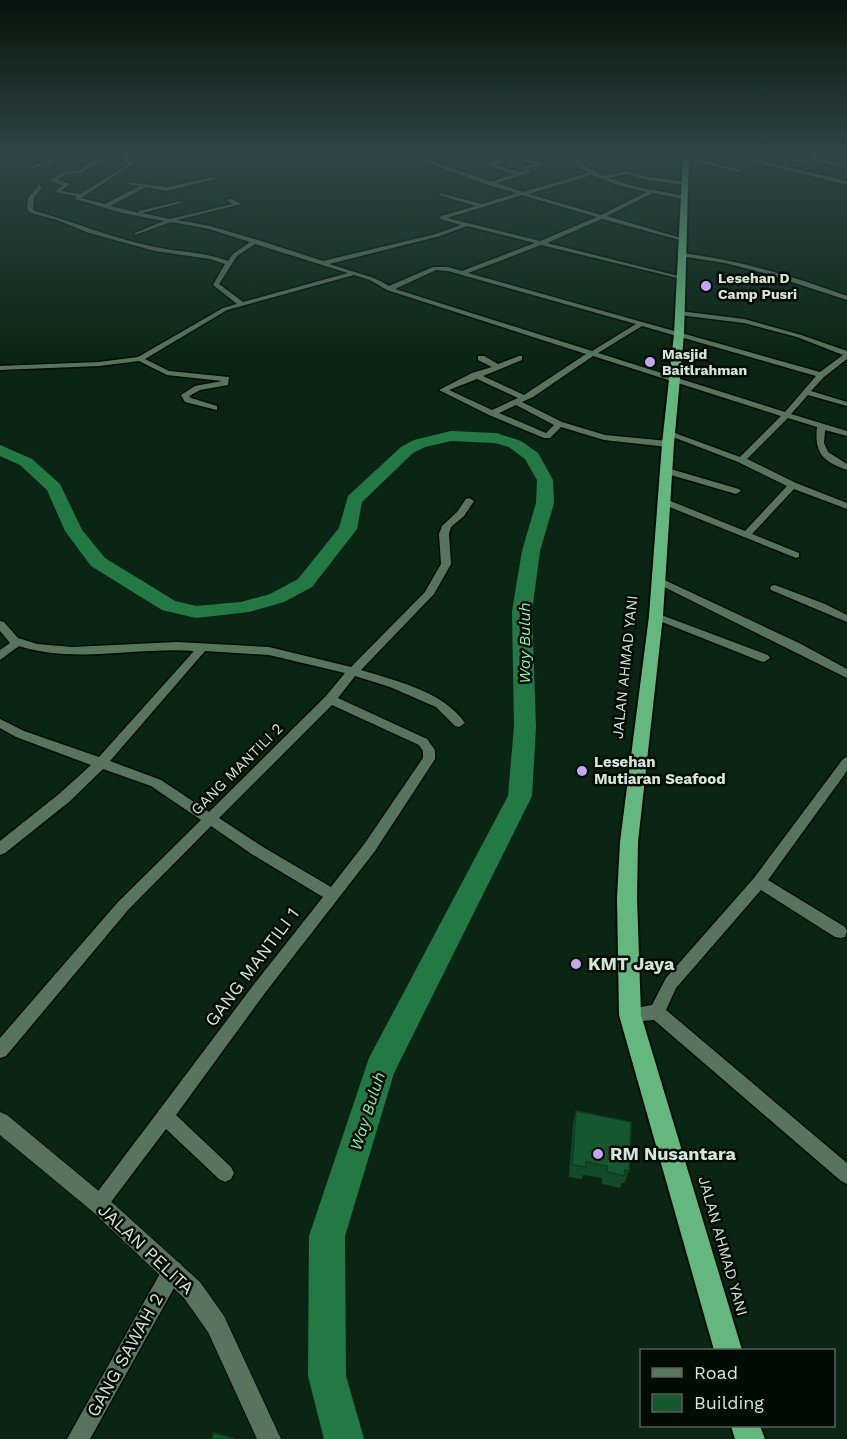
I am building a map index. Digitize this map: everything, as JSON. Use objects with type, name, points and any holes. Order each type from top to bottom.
[{"type":"highway","name":"JALAN AHMAD YANI","points":[[683,222],[679,334],[656,616],[629,842],[627,898],[630,1015],[728,1349]]},
{"type":"street","points":[[67,222],[91,232],[155,249],[211,257],[227,263]]},
{"type":"street","points":[[137,234],[166,222]]},
{"type":"street","points":[[186,222],[256,241],[372,279],[389,289],[847,434]]},
{"type":"street","points":[[456,222],[680,278]]},
{"type":"street","points":[[462,273],[591,222]]},
{"type":"street","points":[[616,222],[708,258],[800,280],[847,298]]},
{"type":"street","points":[[323,264],[438,235],[465,225]]},
{"type":"street","points":[[241,304],[216,285],[227,263],[246,246],[256,241]]},
{"type":"street","points":[[389,289],[435,268],[462,273],[820,375]]},
{"type":"street","points":[[0,368],[99,364],[140,359],[215,314],[241,304],[352,274]]},
{"type":"street","points":[[679,313],[744,321],[799,336],[847,354]]},
{"type":"street","points":[[492,412],[520,400],[643,323]]},
{"type":"street","points":[[741,460],[786,416],[820,375],[847,354]]},
{"type":"street","points":[[481,358],[498,367]]},
{"type":"street","points":[[519,358],[443,390],[547,436],[559,424]]},
{"type":"street","points":[[140,359],[167,373],[226,379],[225,383],[198,388],[185,395],[188,400],[214,408]]},
{"type":"street","points":[[475,375],[559,424],[604,437],[669,439],[741,460],[793,485],[847,506]]},
{"type":"street","points":[[806,392],[847,404]]},
{"type":"street","points":[[821,427],[820,442],[824,455],[832,461],[847,466]]},
{"type":"street","points":[[667,471],[736,491]]},
{"type":"street","points":[[746,535],[793,485]]},
{"type":"street","name":"GANG MANTILI 2","points":[[0,1050],[123,906],[330,699],[353,670],[429,594],[448,558],[444,534],[447,526],[461,514],[469,501]]},
{"type":"street","points":[[665,502],[796,555]]},
{"type":"street","points":[[658,580],[795,646],[847,674]]},
{"type":"street","points":[[775,588],[847,619]]},
{"type":"street","points":[[656,616],[764,658]]},
{"type":"street","points":[[0,624],[14,641],[36,648],[72,651],[177,646],[269,651],[353,670],[394,684],[440,704],[459,723]]},
{"type":"street","points":[[0,656],[18,642]]},
{"type":"street","points":[[0,849],[64,798],[101,764],[202,648]]},
{"type":"street","name":"GANG MANTILI 1","points":[[99,1204],[408,793],[429,759],[429,750],[423,742],[330,699]]},
{"type":"street","points":[[0,723],[20,734],[156,783],[332,895]]},
{"type":"street","points":[[657,1012],[671,983],[759,882],[847,762]]},
{"type":"street","points":[[759,882],[840,932]]},
{"type":"street","points":[[630,1015],[657,1012],[847,1175]]},
{"type":"street","points":[[165,1116],[225,1173]]},
{"type":"street","name":"JALAN PELITA","points":[[0,1122],[99,1204],[192,1290],[216,1324],[269,1439]]},
{"type":"street","name":"GANG SAWAH 2","points":[[78,1439],[173,1270]]},
{"type":"building","name":"RM Nusantara","points":[[576,1111],[631,1122],[629,1171],[625,1170],[625,1176],[607,1172],[607,1166],[586,1162],[586,1167],[572,1165]]},
{"type":"building","points":[[214,1433],[235,1439],[212,1439]]},
{"type":"waterway","name":"Way Buluh","points":[[0,450],[26,462],[54,488],[74,531],[98,562],[169,606],[196,612],[242,608],[277,598],[305,583],[348,529],[354,500],[407,450],[420,443],[451,436],[496,438],[515,444],[532,456],[545,480],[545,503],[531,551],[522,611],[525,727],[520,796],[380,1069],[327,1236],[327,1376],[344,1439]]},
{"type":"place","name":"Lesehan D Camp Pusri","points":[[706,286]]},
{"type":"place","name":"Masjid Baitlrahman","points":[[650,362]]},
{"type":"place","name":"Lesehan Mutiaran Seafood","points":[[582,771]]},
{"type":"place","name":"KMT Jaya","points":[[576,964]]},
{"type":"place","name":"RM Nusantara","points":[[598,1154]]}]
